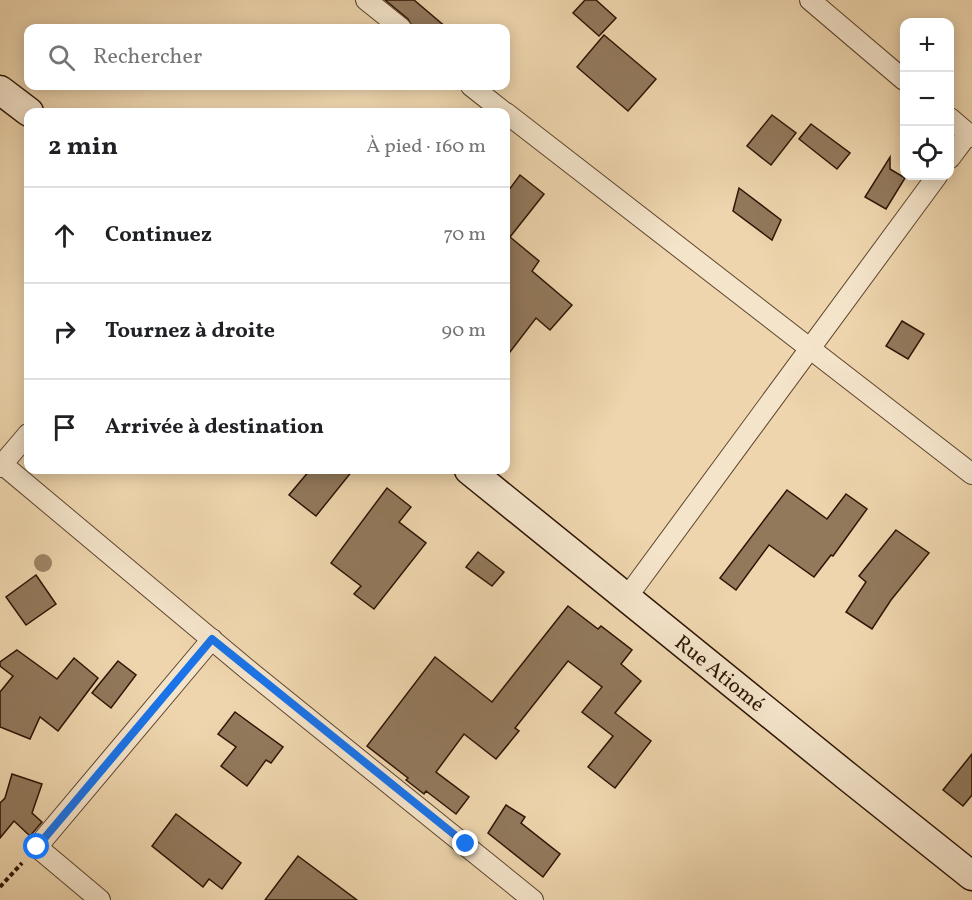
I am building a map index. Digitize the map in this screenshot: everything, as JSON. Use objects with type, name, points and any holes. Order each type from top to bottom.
[{"type":"street","points":[[366,0],[396,24]]},
{"type":"street","points":[[810,0],[900,77]]},
{"type":"street","points":[[0,90],[24,108]]},
{"type":"street","points":[[476,90],[499,108]]},
{"type":"street","points":[[510,117],[972,474]]},
{"type":"street","points":[[954,121],[970,135],[954,153]]},
{"type":"street","points":[[627,597],[934,180]]},
{"type":"street","points":[[24,439],[1,466],[534,900]]},
{"type":"street","name":"Rue Atiomé","points":[[474,474],[972,876]]},
{"type":"street","points":[[100,900],[37,847],[212,639]]},
{"type":"path","points":[[0,887],[37,847]]},
{"type":"building","points":[[385,0],[414,0],[442,24],[411,24]]},
{"type":"building","points":[[585,0],[596,0],[616,18],[599,36],[573,13]]},
{"type":"building","points":[[604,35],[656,79],[628,111],[577,67]]},
{"type":"building","points":[[772,115],[796,133],[771,165],[747,146]]},
{"type":"building","points":[[811,124],[850,153],[837,169],[799,139]]},
{"type":"building","points":[[890,157],[890,169],[900,175],[900,180],[904,180],[886,209],[865,197]]},
{"type":"building","points":[[520,175],[544,194],[510,237],[510,189]]},
{"type":"building","points":[[739,188],[781,220],[772,240],[733,211]]},
{"type":"building","points":[[510,237],[539,261],[532,271],[572,305],[550,330],[536,318],[510,352]]},
{"type":"building","points":[[902,321],[924,334],[908,359],[886,346]]},
{"type":"building","points":[[307,474],[350,474],[316,516],[289,495]]},
{"type":"building","points":[[387,488],[411,507],[399,522],[426,543],[374,609],[354,594],[361,586],[331,563]]},
{"type":"building","points":[[787,490],[827,519],[846,494],[867,509],[833,556],[831,555],[814,577],[769,545],[736,590],[720,578]]},
{"type":"building","points":[[896,530],[929,553],[891,600],[872,629],[846,612],[866,582],[859,576]]},
{"type":"building","points":[[478,552],[504,572],[492,586],[466,567]]},
{"type":"building","points":[[36,575],[56,604],[26,625],[6,597]]},
{"type":"building","points":[[568,606],[598,629],[601,626],[632,650],[621,664],[641,681],[615,713],[651,741],[615,788],[588,767],[613,736],[582,712],[602,687],[568,661],[515,728],[519,731],[496,759],[464,734],[436,772],[469,797],[456,814],[426,791],[424,794],[406,780],[408,778],[367,746],[435,657],[492,702]]},
{"type":"building","points":[[17,650],[57,679],[74,658],[98,678],[58,731],[40,717],[30,739],[0,727],[0,692],[13,676],[0,666],[0,662]]},
{"type":"building","points":[[118,661],[136,675],[111,708],[92,693]]},
{"type":"building","points":[[235,712],[283,747],[271,763],[266,760],[247,786],[221,766],[236,747],[218,734]]},
{"type":"building","points":[[972,754],[972,795],[963,806],[943,790]]},
{"type":"building","points":[[12,774],[42,784],[32,813],[42,822],[30,836],[14,821],[0,838],[0,803],[5,798]]},
{"type":"building","points":[[506,805],[525,817],[521,823],[560,854],[543,877],[488,833]]},
{"type":"building","points":[[176,814],[241,863],[222,889],[209,879],[203,887],[152,846]]},
{"type":"building","points":[[298,856],[357,900],[265,900]]},
{"type":"route","points":[[37,847],[212,639],[466,844]]}]
